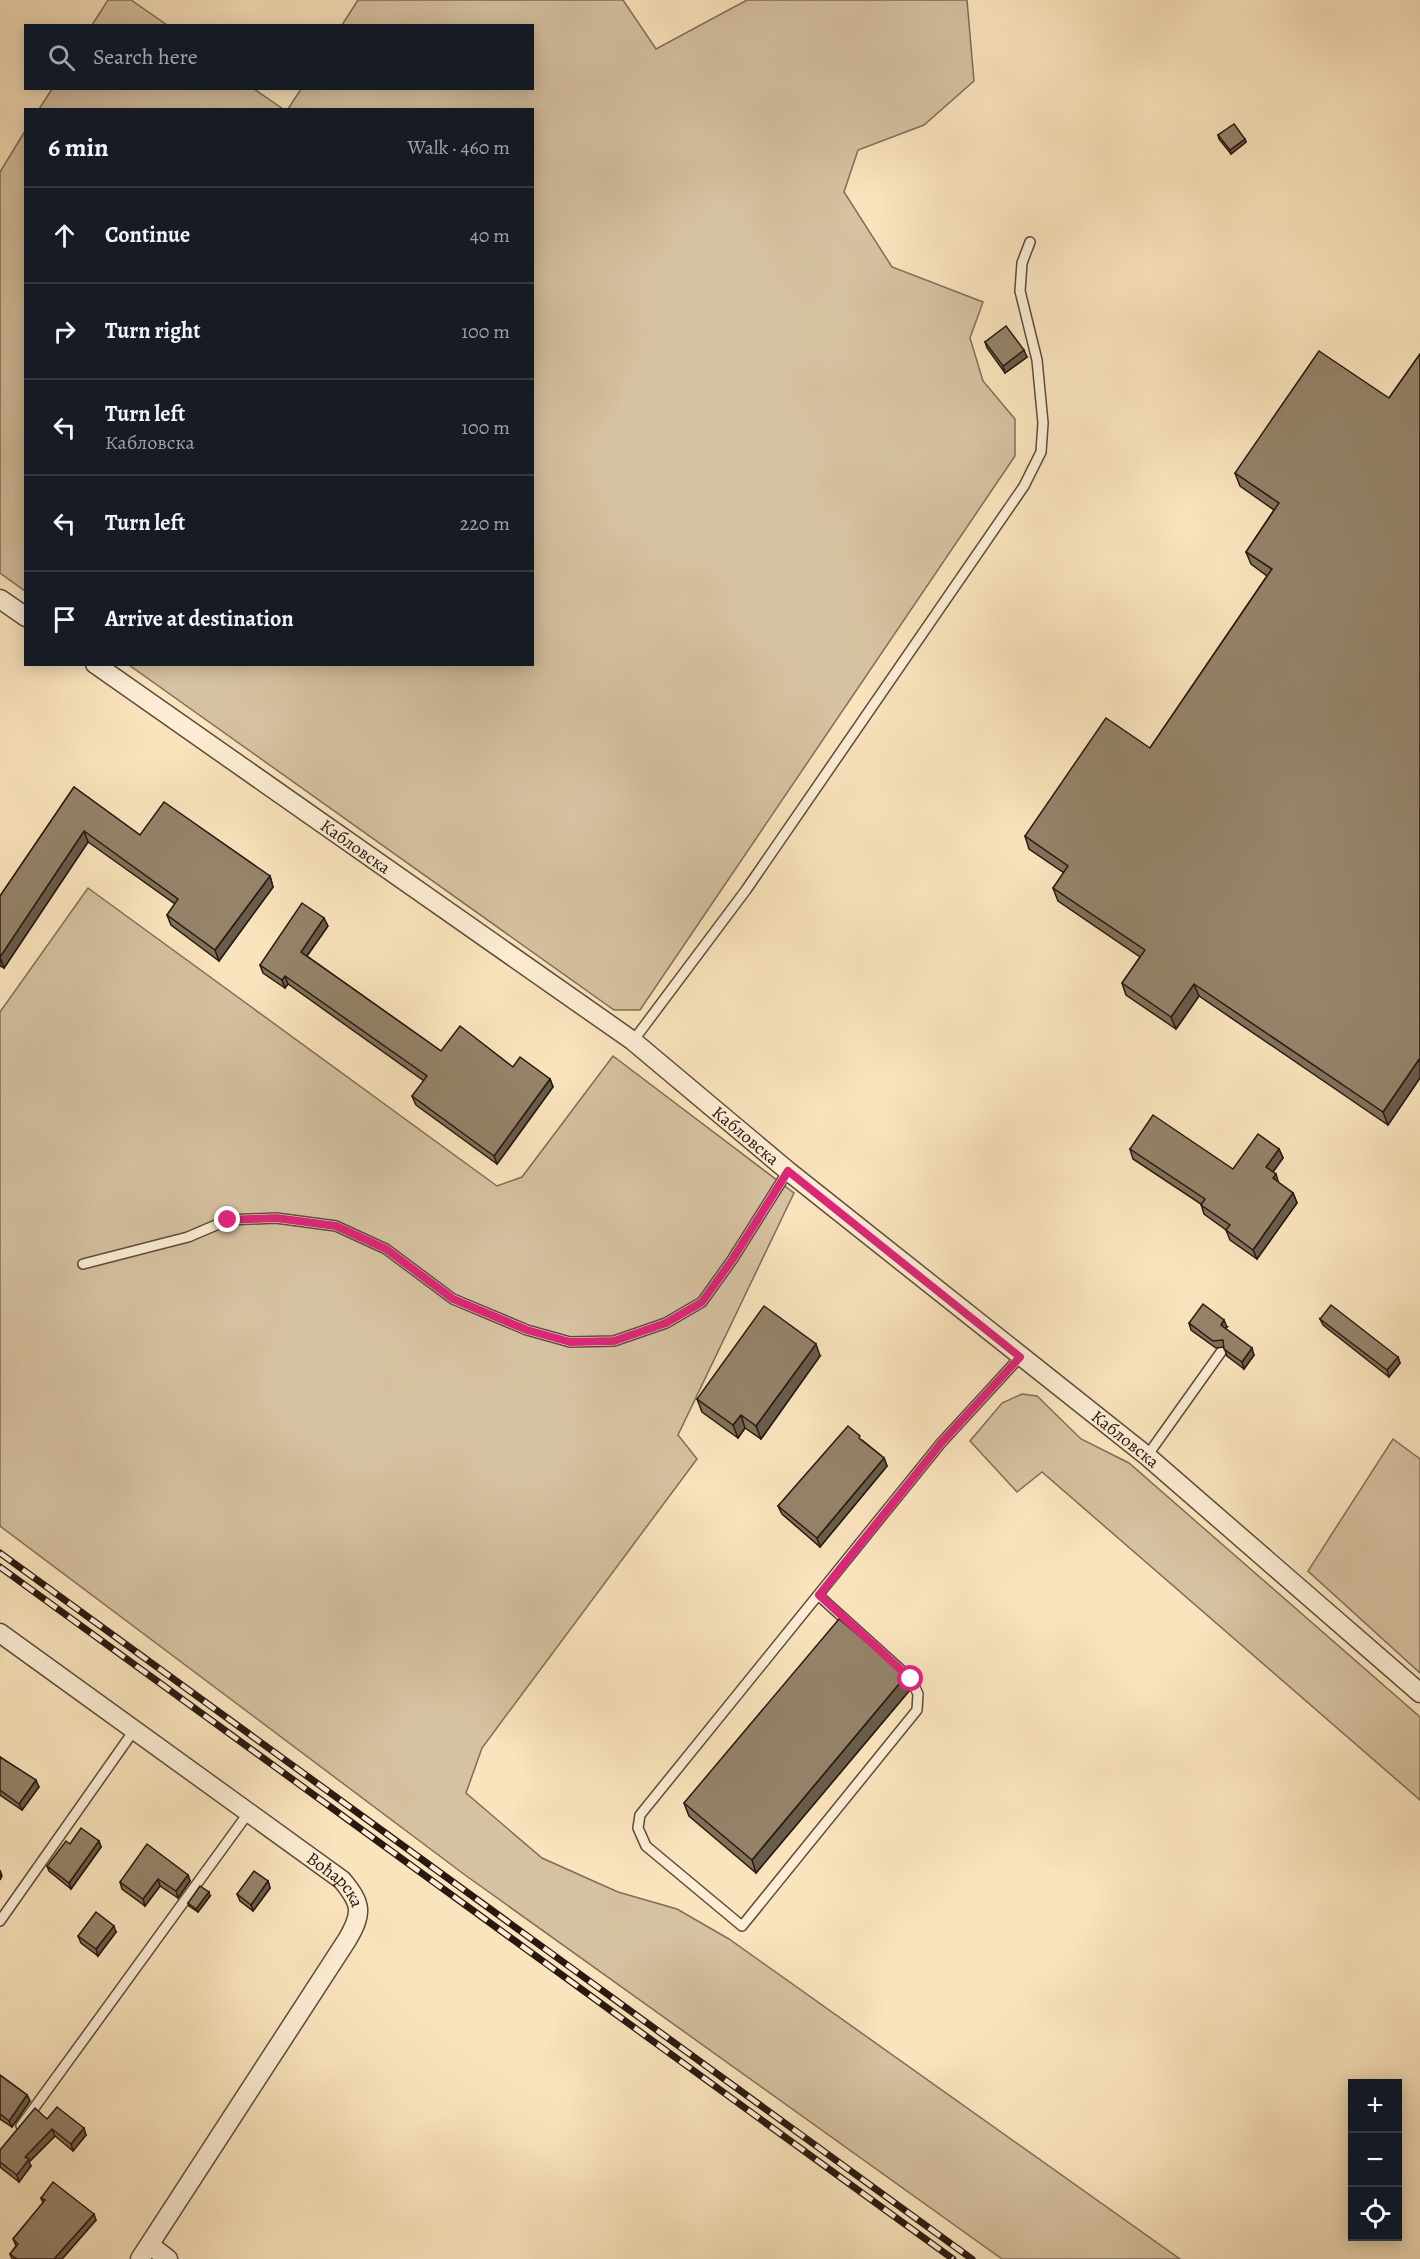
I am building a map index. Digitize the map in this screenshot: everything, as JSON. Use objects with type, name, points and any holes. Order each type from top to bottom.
[{"type":"street","points":[[0,599],[24,616]]},
{"type":"street","name":"Кабловска","points":[[98,666],[633,1041],[788,1171],[1147,1456],[1420,1693]]},
{"type":"street","name":"Воћарска","points":[[0,1633],[136,1729],[342,1880],[357,1899],[359,1921],[145,2252]]},
{"type":"street","points":[[145,2252],[168,2259]]},
{"type":"lane","points":[[633,1041],[766,860],[1024,486],[1041,452],[1043,423],[1037,360],[1020,291],[1022,263],[1030,242]]},
{"type":"lane","points":[[83,1264],[188,1237],[228,1220],[276,1218],[336,1226],[386,1249],[453,1299],[527,1330],[570,1342],[614,1341],[666,1323],[702,1302],[732,1260],[788,1171]]},
{"type":"lane","points":[[1147,1456],[1221,1352]]},
{"type":"lane","points":[[819,1595],[911,1679],[918,1694],[917,1710],[742,1926],[646,1846],[638,1828],[640,1815],[941,1443],[1020,1357]]},
{"type":"lane","points":[[0,1921],[136,1729]]},
{"type":"lane","points":[[15,2134],[249,1812]]},
{"type":"shaded area","points":[[108,0],[131,0],[166,24],[93,24]]},
{"type":"shaded area","points":[[358,0],[623,0],[656,49],[747,0],[967,0],[974,81],[924,125],[858,150],[844,192],[892,267],[983,302],[970,338],[983,381],[1015,419],[1015,456],[640,1010],[614,1010],[130,666],[534,666],[534,108],[289,108],[300,90],[534,90],[534,24],[343,24]]},
{"type":"shaded area","points":[[51,90],[255,90],[282,108],[40,108]]},
{"type":"shaded area","points":[[24,133],[24,590],[0,573],[0,172]]},
{"type":"shaded area","points":[[88,888],[497,1186],[522,1177],[613,1056],[794,1193],[678,1435],[697,1459],[482,1748],[466,1793],[542,1858],[618,1892],[677,1909],[729,1939],[1180,2259],[1002,2259],[465,1875],[0,1526],[0,1012]]},
{"type":"shaded area","points":[[1022,1394],[1037,1396],[1081,1439],[1129,1463],[1420,1717],[1420,1800],[1042,1472],[1017,1492],[970,1441],[1002,1403]]},
{"type":"shaded area","points":[[1393,1439],[1420,1459],[1420,1673],[1308,1571]]},
{"type":"building","points":[[1234,124],[1245,139],[1230,150],[1218,135]]},
{"type":"building","points":[[1006,326],[1024,350],[1003,366],[985,342]]},
{"type":"building","points":[[1319,351],[1389,398],[1420,354],[1420,1058],[1383,1112],[1194,984],[1171,1017],[1122,983],[1145,950],[1053,888],[1068,866],[1025,836],[1106,718],[1150,748],[1272,569],[1246,552],[1279,503],[1235,473]]},
{"type":"building","points":[[74,787],[140,835],[164,802],[270,876],[215,950],[167,915],[178,899],[84,831],[0,957],[0,896]]},
{"type":"building","points":[[302,903],[324,918],[301,952],[441,1051],[460,1026],[513,1067],[520,1057],[550,1079],[494,1156],[412,1096],[427,1076],[285,976],[282,980],[260,965]]},
{"type":"building","points":[[1153,1115],[1233,1169],[1258,1134],[1279,1149],[1266,1167],[1276,1174],[1273,1178],[1293,1193],[1253,1250],[1226,1230],[1230,1225],[1201,1205],[1205,1199],[1130,1149]]},
{"type":"building","points":[[1203,1304],[1224,1320],[1221,1325],[1252,1348],[1242,1362],[1224,1349],[1223,1340],[1213,1341],[1189,1323]]},
{"type":"building","points":[[1331,1305],[1398,1357],[1387,1370],[1320,1319]]},
{"type":"building","points":[[764,1306],[816,1344],[756,1426],[741,1415],[733,1425],[697,1399]]},
{"type":"building","points":[[848,1426],[884,1458],[817,1538],[778,1506]]},
{"type":"building","points":[[839,1619],[901,1671],[904,1678],[752,1860],[684,1803]]},
{"type":"building","points":[[0,1757],[36,1780],[19,1804],[0,1790]]},
{"type":"building","points":[[81,1828],[99,1841],[69,1883],[47,1866],[66,1841],[70,1844]]},
{"type":"building","points":[[147,1844],[188,1875],[176,1891],[158,1879],[143,1899],[120,1882]]},
{"type":"building","points":[[254,1871],[268,1881],[251,1905],[237,1894]]},
{"type":"building","points":[[200,1886],[209,1892],[196,1909],[188,1903]]},
{"type":"building","points":[[96,1912],[114,1926],[96,1949],[78,1936]]},
{"type":"building","points":[[0,2075],[27,2095],[9,2121],[0,2114]]},
{"type":"building","points":[[57,2107],[84,2128],[71,2144],[52,2129],[25,2157],[29,2159],[17,2175],[0,2162],[0,2150],[35,2108],[47,2119]]},
{"type":"building","points":[[53,2182],[94,2214],[54,2259],[17,2259],[10,2254],[18,2244],[13,2239],[45,2200],[41,2198]]},
{"type":"railway","points":[[0,1553],[972,2259]]},
{"type":"railway","points":[[0,1567],[953,2259]]},
{"type":"route","points":[[228,1220],[276,1218],[336,1226],[386,1249],[453,1299],[527,1330],[570,1342],[614,1341],[666,1323],[702,1302],[732,1260],[788,1171],[1020,1357],[941,1443],[819,1595],[911,1679]]}]
